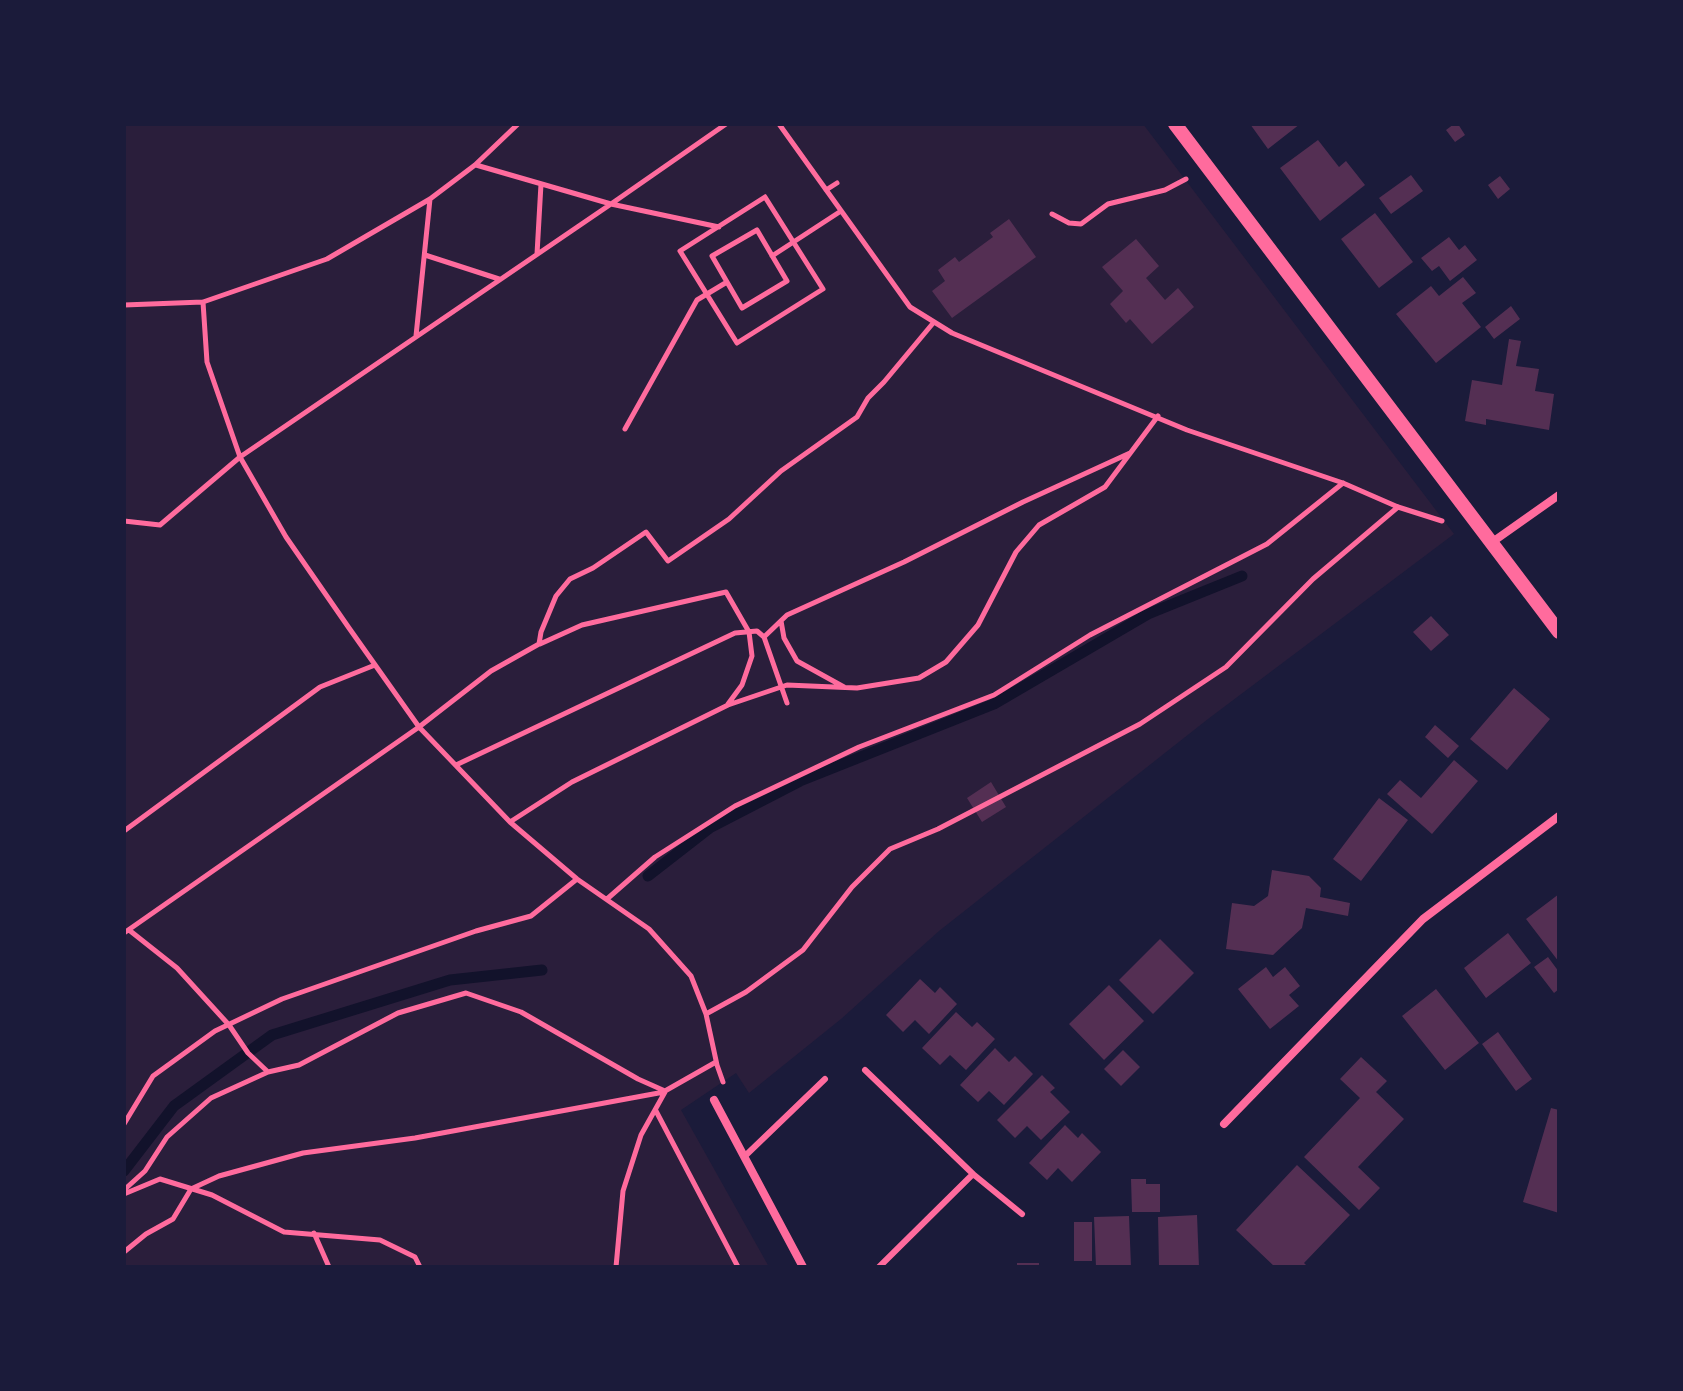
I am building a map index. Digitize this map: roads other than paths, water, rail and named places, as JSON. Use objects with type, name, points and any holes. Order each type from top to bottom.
[{"type":"street","points":[[1175,124],[1559,632]]},
{"type":"street","points":[[1491,543],[1559,495]]},
{"type":"street","points":[[1224,1124],[1423,919],[1559,816]]},
{"type":"street","points":[[714,1100],[803,1267]]},
{"type":"lane","points":[[865,1070],[973,1174],[1022,1214]]},
{"type":"lane","points":[[744,1157],[825,1079]]},
{"type":"lane","points":[[879,1267],[973,1174]]},
{"type":"waterway","points":[[648,876],[711,827],[800,781],[994,704],[1148,614],[1242,576]]},
{"type":"waterway","points":[[124,1171],[174,1106],[272,1035],[450,980],[542,970]]}]
